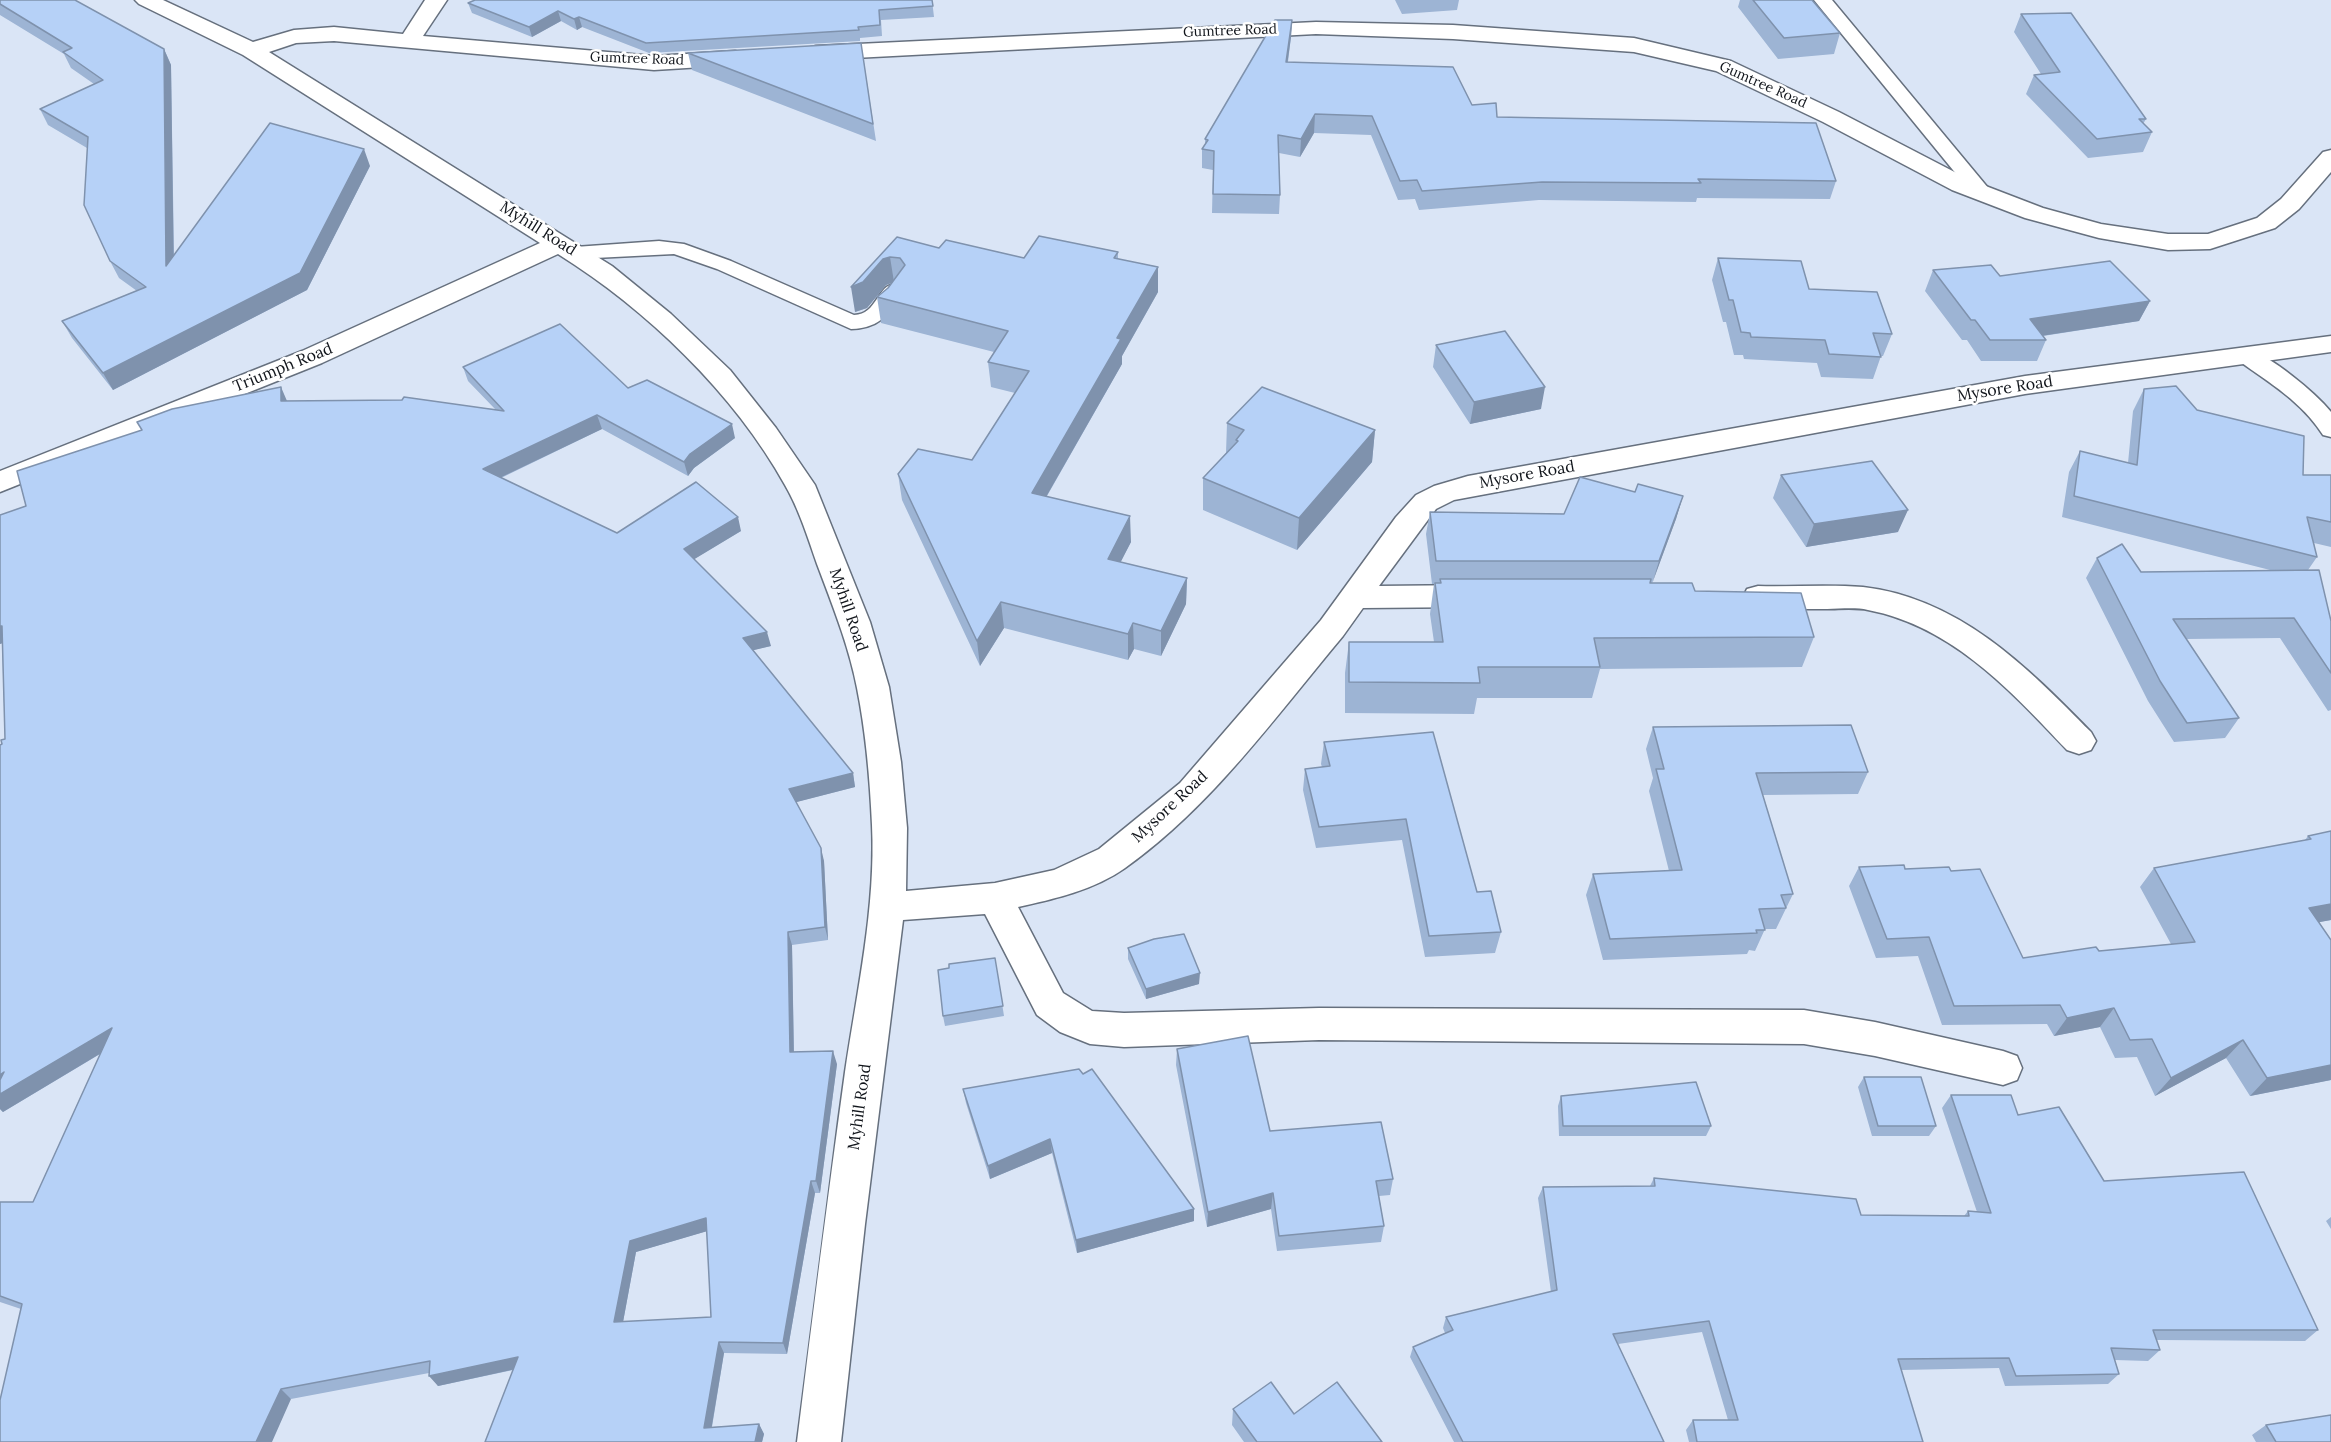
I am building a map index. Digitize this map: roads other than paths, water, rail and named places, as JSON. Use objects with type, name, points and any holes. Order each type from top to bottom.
[{"type":"street","points":[[146,0],[251,50]]},
{"type":"street","points":[[410,39],[436,0]]},
{"type":"street","name":"Gumtree Road","points":[[792,55],[931,46],[1316,28],[1453,32],[1634,45],[1723,66],[1831,117],[1961,185],[2034,213],[2099,231],[2168,242],[2210,241],[2238,234],[2266,223],[2290,204],[2331,157]]},
{"type":"street","name":"Gumtree Road","points":[[251,50],[274,41],[313,35],[410,39],[654,63],[757,57]]},
{"type":"street","name":"Myhill Road","points":[[251,50],[568,248],[603,271],[662,320],[720,376],[766,434],[800,485],[823,539],[854,622],[873,687],[884,762],[890,828],[887,907],[844,1224],[819,1442]]},
{"type":"street","name":"Triumph Road","points":[[0,482],[312,357],[568,248]]},
{"type":"street","name":"Mysore Road","points":[[887,907],[995,898],[1062,883],[1111,859],[1192,792],[1332,628],[1407,524],[1426,502],[1444,493],[1468,486],[2025,385],[2331,344]]},
{"type":"street","points":[[1354,597],[1504,596]]},
{"type":"street","points":[[1735,597],[1866,599],[1908,609],[1949,627],[1980,645],[2024,684],[2079,741]]},
{"type":"street","points":[[995,898],[1050,1004],[1073,1020],[1090,1027],[1124,1030],[1319,1024],[1455,1024],[1804,1028],[1875,1039],[2003,1068]]},
{"type":"lane","points":[[1823,0],[1982,193]]},
{"type":"lane","points":[[568,248],[677,248],[724,265],[850,322],[864,323],[871,320],[895,289]]},
{"type":"lane","points":[[2247,356],[2310,405],[2327,421],[2331,430]]}]
